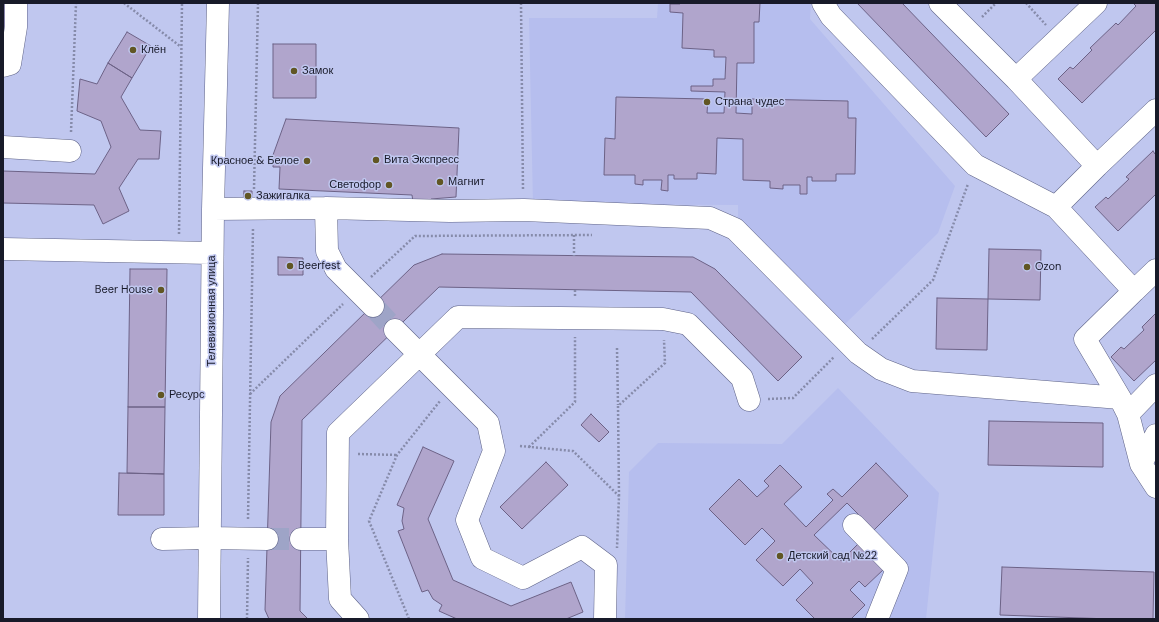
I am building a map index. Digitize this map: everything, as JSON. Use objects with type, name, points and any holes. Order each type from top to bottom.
[{"type":"street","points":[[3,66],[10,64],[16,27],[16,3]]},
{"type":"street","name":"Телевизионная улица","points":[[210,619],[212,253],[218,3]]},
{"type":"street","points":[[823,3],[831,16],[975,164],[1056,207],[1134,291]]},
{"type":"street","points":[[940,3],[1016,80],[1097,166]]},
{"type":"street","points":[[1016,80],[1096,3]]},
{"type":"street","points":[[1056,207],[1156,110]]},
{"type":"street","points":[[3,147],[70,151]]},
{"type":"street","points":[[213,209],[326,208],[450,211],[524,210],[710,218],[735,229],[858,353],[881,369],[912,381],[1124,406],[1156,385]]},
{"type":"street","points":[[326,208],[327,251],[336,269],[372,306]]},
{"type":"street","points":[[3,249],[212,253]]},
{"type":"street","points":[[1156,270],[1085,339],[1124,406],[1141,464],[1156,487]]},
{"type":"street","points":[[358,619],[340,599],[337,539],[338,433],[458,317],[663,319],[688,324],[742,378],[749,400]]},
{"type":"street","points":[[395,330],[488,423],[494,451],[467,520],[482,558],[523,578],[582,547],[606,565],[606,619]]},
{"type":"street","points":[[1141,464],[1156,435]]},
{"type":"street","points":[[854,525],[897,569],[877,619]]},
{"type":"street","points":[[162,538],[258,538]]},
{"type":"street","points":[[301,539],[337,539]]},
{"type":"path","points":[[70,151],[76,3]]},
{"type":"path","points":[[124,3],[181,47]]},
{"type":"path","points":[[178,252],[182,3]]},
{"type":"path","points":[[247,619],[258,538],[250,394],[258,3]]},
{"type":"path","points":[[521,3],[524,210]]},
{"type":"path","points":[[1026,3],[1059,39]]},
{"type":"path","points":[[858,353],[933,280],[975,164]]},
{"type":"path","points":[[250,394],[415,236],[598,234]]},
{"type":"path","points":[[574,235],[574,256]]},
{"type":"path","points":[[529,447],[575,402],[576,317]]},
{"type":"path","points":[[618,406],[665,363],[663,319]]},
{"type":"path","points":[[617,348],[619,496],[617,550]]},
{"type":"path","points":[[749,400],[793,398],[835,356]]},
{"type":"path","points":[[409,619],[369,521],[397,455],[452,387]]},
{"type":"path","points":[[520,446],[573,452],[619,496]]},
{"type":"path","points":[[337,454],[397,455]]},
{"type":"shaded area","name":"Страна чудес","points":[[658,3],[811,3],[810,19],[955,186],[938,233],[845,324],[738,219],[738,205],[533,204],[529,18],[657,18]]},
{"type":"shaded area","name":"Детский сад №22","points":[[838,388],[939,493],[926,619],[625,619],[629,472],[658,443],[782,444]]},
{"type":"building","points":[[3,3],[7,3],[6,33],[3,32]]},
{"type":"building","points":[[760,3],[759,22],[754,22],[754,63],[737,63],[736,113],[752,114],[752,99],[848,101],[848,118],[856,118],[855,174],[836,174],[836,181],[812,181],[812,177],[807,177],[807,194],[800,194],[800,185],[783,185],[783,189],[770,188],[770,181],[743,180],[743,139],[717,138],[716,174],[697,173],[697,179],[674,179],[674,175],[668,175],[668,191],[661,190],[662,180],[643,180],[643,185],[635,184],[635,175],[604,175],[605,138],[615,139],[616,97],[708,99],[707,113],[724,113],[725,92],[691,91],[691,86],[713,86],[713,79],[725,79],[726,57],[714,57],[714,50],[682,48],[683,13],[670,12],[670,4]]},
{"type":"building","points":[[857,3],[902,3],[1009,114],[986,137]]},
{"type":"building","points":[[1156,3],[1156,30],[1082,103],[1058,79],[1070,67],[1073,69],[1092,50],[1090,48],[1116,23],[1118,25],[1136,6],[1134,4]]},
{"type":"building","points":[[127,32],[151,46],[132,78],[108,63]]},
{"type":"building","name":"Замок","points":[[273,44],[316,44],[316,98],[273,98]]},
{"type":"building","points":[[108,63],[132,78],[121,97],[140,130],[161,131],[159,159],[138,159],[119,188],[129,211],[103,224],[94,205],[3,203],[3,171],[95,174],[111,147],[101,121],[77,111],[80,79],[97,84]]},
{"type":"building","points":[[286,119],[459,128],[456,197],[431,199],[429,202],[413,202],[412,195],[279,189],[280,167],[273,167],[273,155]]},
{"type":"building","points":[[1153,151],[1155,154],[1156,153],[1156,194],[1118,231],[1095,207],[1106,197],[1108,199],[1129,179],[1126,177]]},
{"type":"building","name":"Зажигалка","points":[[244,191],[252,191],[252,202],[243,201]]},
{"type":"building","points":[[989,249],[1041,250],[1040,300],[988,299]]},
{"type":"building","points":[[442,254],[693,257],[715,269],[802,357],[778,381],[691,292],[439,287],[302,420],[300,611],[308,619],[269,619],[265,610],[271,422],[280,396],[414,265]]},
{"type":"building","name":"Beerfest","points":[[278,257],[303,258],[303,275],[278,275]]},
{"type":"building","points":[[130,269],[167,269],[165,407],[128,407]]},
{"type":"building","points":[[937,298],[988,299],[987,350],[936,349]]},
{"type":"building","points":[[1156,313],[1156,360],[1134,381],[1111,357],[1121,347],[1124,349],[1144,330],[1142,327]]},
{"type":"building","points":[[128,407],[165,407],[164,474],[127,473]]},
{"type":"building","points":[[591,414],[609,432],[599,442],[581,425]]},
{"type":"building","points":[[989,421],[1103,423],[1103,467],[988,465]]},
{"type":"building","points":[[423,447],[454,461],[428,519],[453,580],[511,606],[571,582],[583,612],[566,619],[457,619],[439,611],[442,605],[433,599],[428,590],[422,592],[398,531],[404,529],[402,521],[404,508],[397,505]]},
{"type":"building","points":[[546,462],[568,485],[522,529],[500,507]]},
{"type":"building","points":[[876,463],[908,496],[874,530],[847,503],[814,535],[841,561],[859,543],[884,569],[865,587],[859,581],[850,590],[865,605],[851,619],[815,619],[796,600],[813,583],[800,569],[783,586],[756,560],[775,541],[762,528],[745,545],[709,509],[739,479],[757,497],[769,486],[764,481],[780,465],[802,487],[784,504],[806,527],[833,500],[827,494],[833,489],[842,497]]},
{"type":"building","points":[[119,473],[164,474],[164,515],[118,515]]},
{"type":"building","points":[[1002,567],[1154,572],[1153,619],[1000,615]]},
{"type":"tunnel","points":[[373,306],[395,330]]},
{"type":"tunnel","points":[[267,539],[301,539]]},
{"type":"place","name":"Клён","points":[[133,50]]},
{"type":"place","name":"Замок","points":[[294,71]]},
{"type":"place","name":"Страна чудес","points":[[707,102]]},
{"type":"place","name":"Вита Экспресс","points":[[376,160]]},
{"type":"place","name":"Красное & Белое","points":[[307,161]]},
{"type":"place","name":"Магнит","points":[[440,182]]},
{"type":"place","name":"Светофор","points":[[389,185]]},
{"type":"place","name":"Зажигалка","points":[[248,196]]},
{"type":"place","name":"Beerfest","points":[[290,266]]},
{"type":"place","name":"Ozon","points":[[1027,267]]},
{"type":"place","name":"Beer House","points":[[161,290]]},
{"type":"place","name":"Ресурс","points":[[161,395]]},
{"type":"place","name":"Детский сад №22","points":[[780,556]]}]
